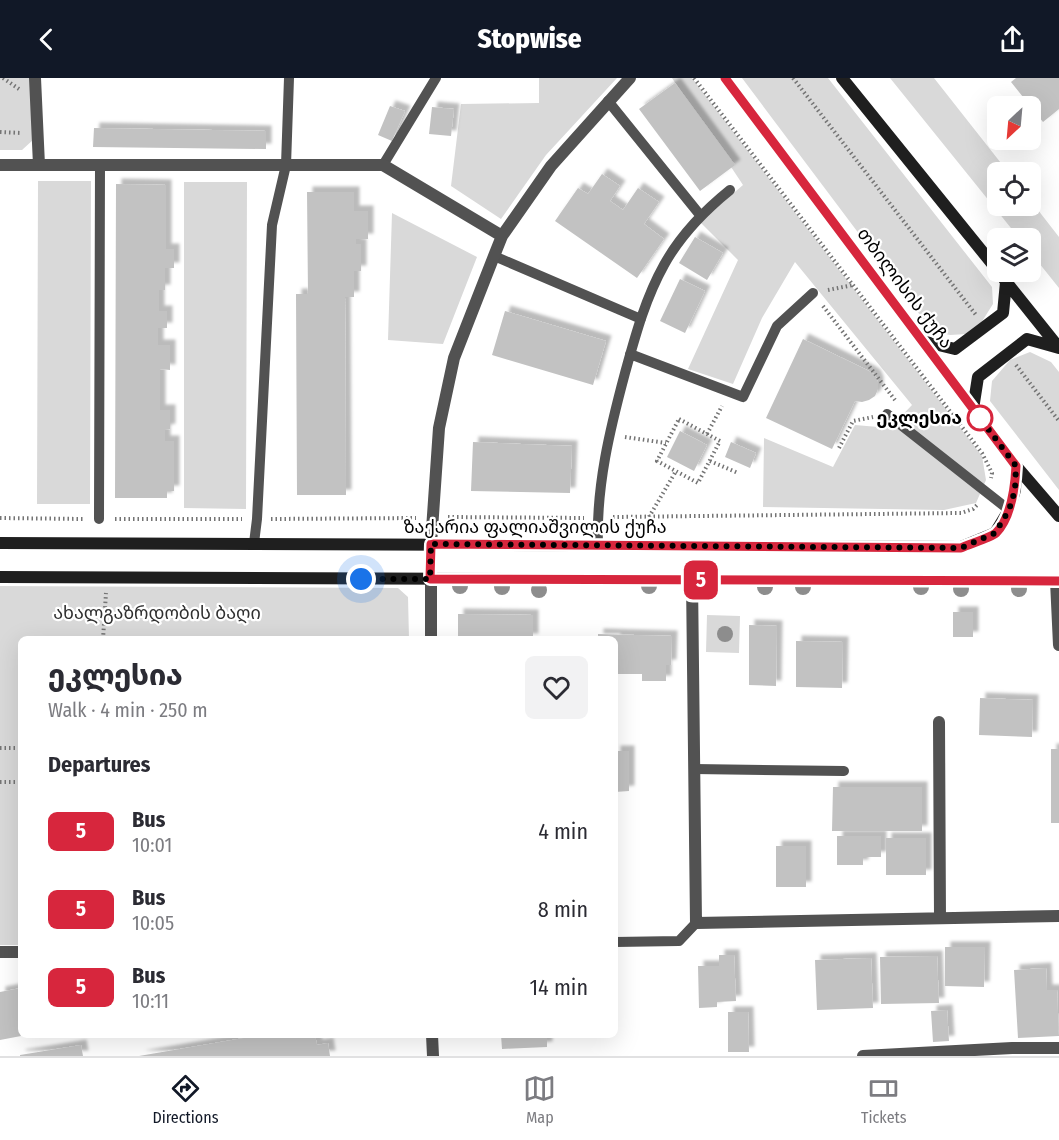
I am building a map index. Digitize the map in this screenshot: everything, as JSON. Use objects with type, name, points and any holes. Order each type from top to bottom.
[{"type":"main road","name":"თბილისის ქუჩა","points":[[725,78],[1016,466],[1059,516]]},
{"type":"main road","points":[[842,78],[987,257]]},
{"type":"main road","points":[[922,341],[955,349],[1003,313],[1006,282]]},
{"type":"main road","points":[[1006,282],[1059,348]]},
{"type":"main road","points":[[973,409],[978,377],[1026,339],[1059,348]]},
{"type":"main road","name":"ზაქარია ფალიაშვილის ქუჩა","points":[[0,543],[961,548],[995,533],[1009,510],[1015,490],[1016,466]]},
{"type":"main road","points":[[0,577],[1058,581]]},
{"type":"street","points":[[35,78],[39,165]]},
{"type":"street","points":[[431,636],[432,518],[439,428],[454,358],[502,236],[551,166],[630,78]]},
{"type":"street","points":[[0,165],[383,165],[502,236]]},
{"type":"street","points":[[692,580],[696,923],[1059,916]]},
{"type":"street","points":[[1058,581],[1059,645]]},
{"type":"street","points":[[939,722],[940,918]]},
{"type":"street","points":[[0,952],[18,952]]},
{"type":"street","points":[[432,1038],[433,1056]]},
{"type":"street","points":[[863,1056],[1059,1048]]},
{"type":"lane","points":[[254,543],[272,225],[286,165],[289,78]]},
{"type":"lane","points":[[383,165],[436,78]]},
{"type":"lane","points":[[608,101],[700,215]]},
{"type":"lane","points":[[99,519],[100,165]]},
{"type":"lane","points":[[598,545],[597,518],[608,434],[641,319],[664,265],[700,215],[729,190]]},
{"type":"lane","points":[[494,256],[641,319]]},
{"type":"lane","points":[[630,354],[743,397],[777,326],[813,293]]},
{"type":"lane","points":[[887,414],[1009,510]]},
{"type":"lane","points":[[694,769],[844,771]]},
{"type":"lane","points":[[618,942],[678,941],[696,923]]},
{"type":"path","points":[[0,518],[597,518],[961,513],[973,509],[988,494],[992,473],[982,453],[694,78]]},
{"type":"path","points":[[793,78],[985,327]]},
{"type":"path","points":[[839,448],[853,421],[887,414],[896,401],[813,293],[853,285],[870,271]]},
{"type":"path","points":[[1007,354],[1059,421]]},
{"type":"path","points":[[707,434],[729,391]]},
{"type":"path","points":[[679,419],[720,441],[698,483],[657,461],[666,443],[679,419]]},
{"type":"path","points":[[608,434],[666,443]]},
{"type":"path","points":[[710,461],[738,473]]},
{"type":"path","points":[[649,517],[676,471]]},
{"type":"path","points":[[0,748],[18,748]]},
{"type":"path","points":[[0,782],[18,782]]},
{"type":"green space","points":[[0,78],[30,78],[34,139],[22,150],[0,150]]},
{"type":"green space","points":[[539,78],[617,78],[546,155],[501,219],[451,186],[461,104],[539,103]]},
{"type":"green space","points":[[672,78],[692,78],[982,456],[986,480],[976,503],[944,510],[763,507],[764,438],[833,467],[855,425],[890,428],[912,405],[795,262],[762,318],[733,384],[688,369],[738,260],[700,222],[743,185]]},
{"type":"green space","points":[[742,78],[828,78],[992,287],[993,304],[981,323],[967,334],[950,335],[932,331]]},
{"type":"green space","points":[[890,78],[934,78],[987,145],[987,150],[991,150],[1000,162],[987,162],[987,198]]},
{"type":"green space","points":[[38,181],[91,181],[90,504],[37,504]]},
{"type":"green space","points":[[184,182],[247,182],[246,509],[184,508]]},
{"type":"green space","points":[[392,213],[477,257],[443,344],[388,340]]},
{"type":"green space","points":[[1041,214],[1059,237],[1059,288],[1041,266],[1041,228],[1011,228],[1001,216],[1041,216]]},
{"type":"green space","points":[[1030,352],[1051,362],[1059,372],[1059,490],[990,401],[992,381],[1010,360]]},
{"type":"green space","name":"ახალგაზრდობის ბაღი","points":[[0,586],[398,588],[408,597],[409,636],[18,636],[18,945],[0,945]]},
{"type":"green space","points":[[707,615],[740,616],[739,653],[706,652]]},
{"type":"building","points":[[1016,78],[1059,78],[1059,109],[1043,122],[1041,120],[1041,96],[1022,96],[1011,82]]},
{"type":"building","points":[[675,83],[735,165],[700,191],[639,109]]},
{"type":"building","points":[[390,106],[405,111],[392,141],[378,135]]},
{"type":"building","points":[[432,107],[454,109],[451,136],[429,134]]},
{"type":"building","points":[[94,128],[266,131],[266,149],[93,147]]},
{"type":"building","points":[[602,174],[620,186],[610,201],[623,210],[638,188],[659,202],[644,224],[664,239],[637,278],[555,221],[578,188],[588,194]]},
{"type":"building","points":[[116,184],[166,185],[166,249],[174,249],[174,268],[165,268],[165,290],[159,290],[159,311],[167,311],[167,328],[158,328],[158,345],[170,345],[170,370],[160,369],[160,410],[170,410],[170,429],[165,430],[165,441],[174,441],[174,491],[167,491],[167,498],[115,498]]},
{"type":"building","points":[[307,192],[354,192],[354,211],[368,211],[368,239],[356,239],[356,244],[361,244],[361,271],[354,271],[354,297],[345,297],[346,495],[297,495],[296,294],[308,294]]},
{"type":"building","points":[[695,237],[723,253],[707,280],[679,263]]},
{"type":"building","points":[[680,279],[705,291],[685,333],[660,321]]},
{"type":"building","points":[[505,311],[606,341],[593,385],[492,355]]},
{"type":"building","points":[[803,339],[869,371],[875,375],[878,382],[875,396],[862,402],[855,401],[832,449],[766,418]]},
{"type":"building","points":[[680,431],[707,445],[694,471],[667,457]]},
{"type":"building","points":[[473,442],[572,446],[570,493],[471,491]]},
{"type":"building","points":[[731,442],[756,453],[750,468],[725,457]]},
{"type":"building","points":[[953,612],[973,612],[973,637],[953,637]]},
{"type":"building","points":[[458,614],[533,615],[533,636],[458,636]]},
{"type":"building","points":[[749,625],[777,626],[776,686],[749,685]]},
{"type":"building","points":[[598,634],[672,636],[671,665],[666,665],[666,681],[642,681],[642,674],[618,674],[618,636],[598,636]]},
{"type":"building","points":[[796,641],[843,642],[842,688],[796,687]]},
{"type":"building","points":[[980,698],[1033,700],[1032,737],[979,735]]},
{"type":"building","points":[[1051,749],[1059,749],[1059,823],[1051,823]]},
{"type":"building","points":[[618,751],[629,751],[629,791],[618,792]]},
{"type":"building","points":[[833,787],[922,787],[922,831],[832,831]]},
{"type":"building","points":[[837,836],[881,836],[881,857],[863,857],[863,865],[837,865]]},
{"type":"building","points":[[886,838],[926,838],[926,875],[886,875]]},
{"type":"building","points":[[776,846],[806,846],[806,887],[776,887]]},
{"type":"building","points":[[945,947],[985,947],[984,987],[945,986]]},
{"type":"building","points":[[719,955],[734,955],[736,1001],[717,1002],[717,1007],[699,1008],[698,966],[719,966]]},
{"type":"building","points":[[937,956],[939,1003],[881,1004],[880,957]]},
{"type":"building","points":[[871,958],[873,1008],[817,1010],[815,960]]},
{"type":"building","points":[[1046,968],[1047,990],[1057,990],[1059,1036],[1018,1038],[1014,970]]},
{"type":"building","points":[[18,989],[18,1037],[0,1040],[0,992]]},
{"type":"building","points":[[947,1010],[949,1041],[933,1042],[931,1011]]},
{"type":"building","points":[[728,1012],[748,1012],[749,1052],[728,1052]]},
{"type":"building","points":[[244,1038],[316,1038],[317,1045],[328,1043],[330,1056],[139,1056]]},
{"type":"building","points":[[501,1038],[547,1038],[547,1047],[502,1049]]},
{"type":"building","points":[[81,1045],[83,1056],[20,1056],[20,1055]]},
{"type":"bus line","name":"5","points":[[725,78],[1016,466],[1015,490],[1009,510],[995,533],[961,548],[431,544],[430,579],[1059,581]]},
{"type":"place","name":"ეკლესია","points":[[980,418]]},
{"type":"route","points":[[361,579],[430,579],[431,544],[961,548],[995,533],[1009,510],[1015,490],[1016,466],[980,418]]}]
